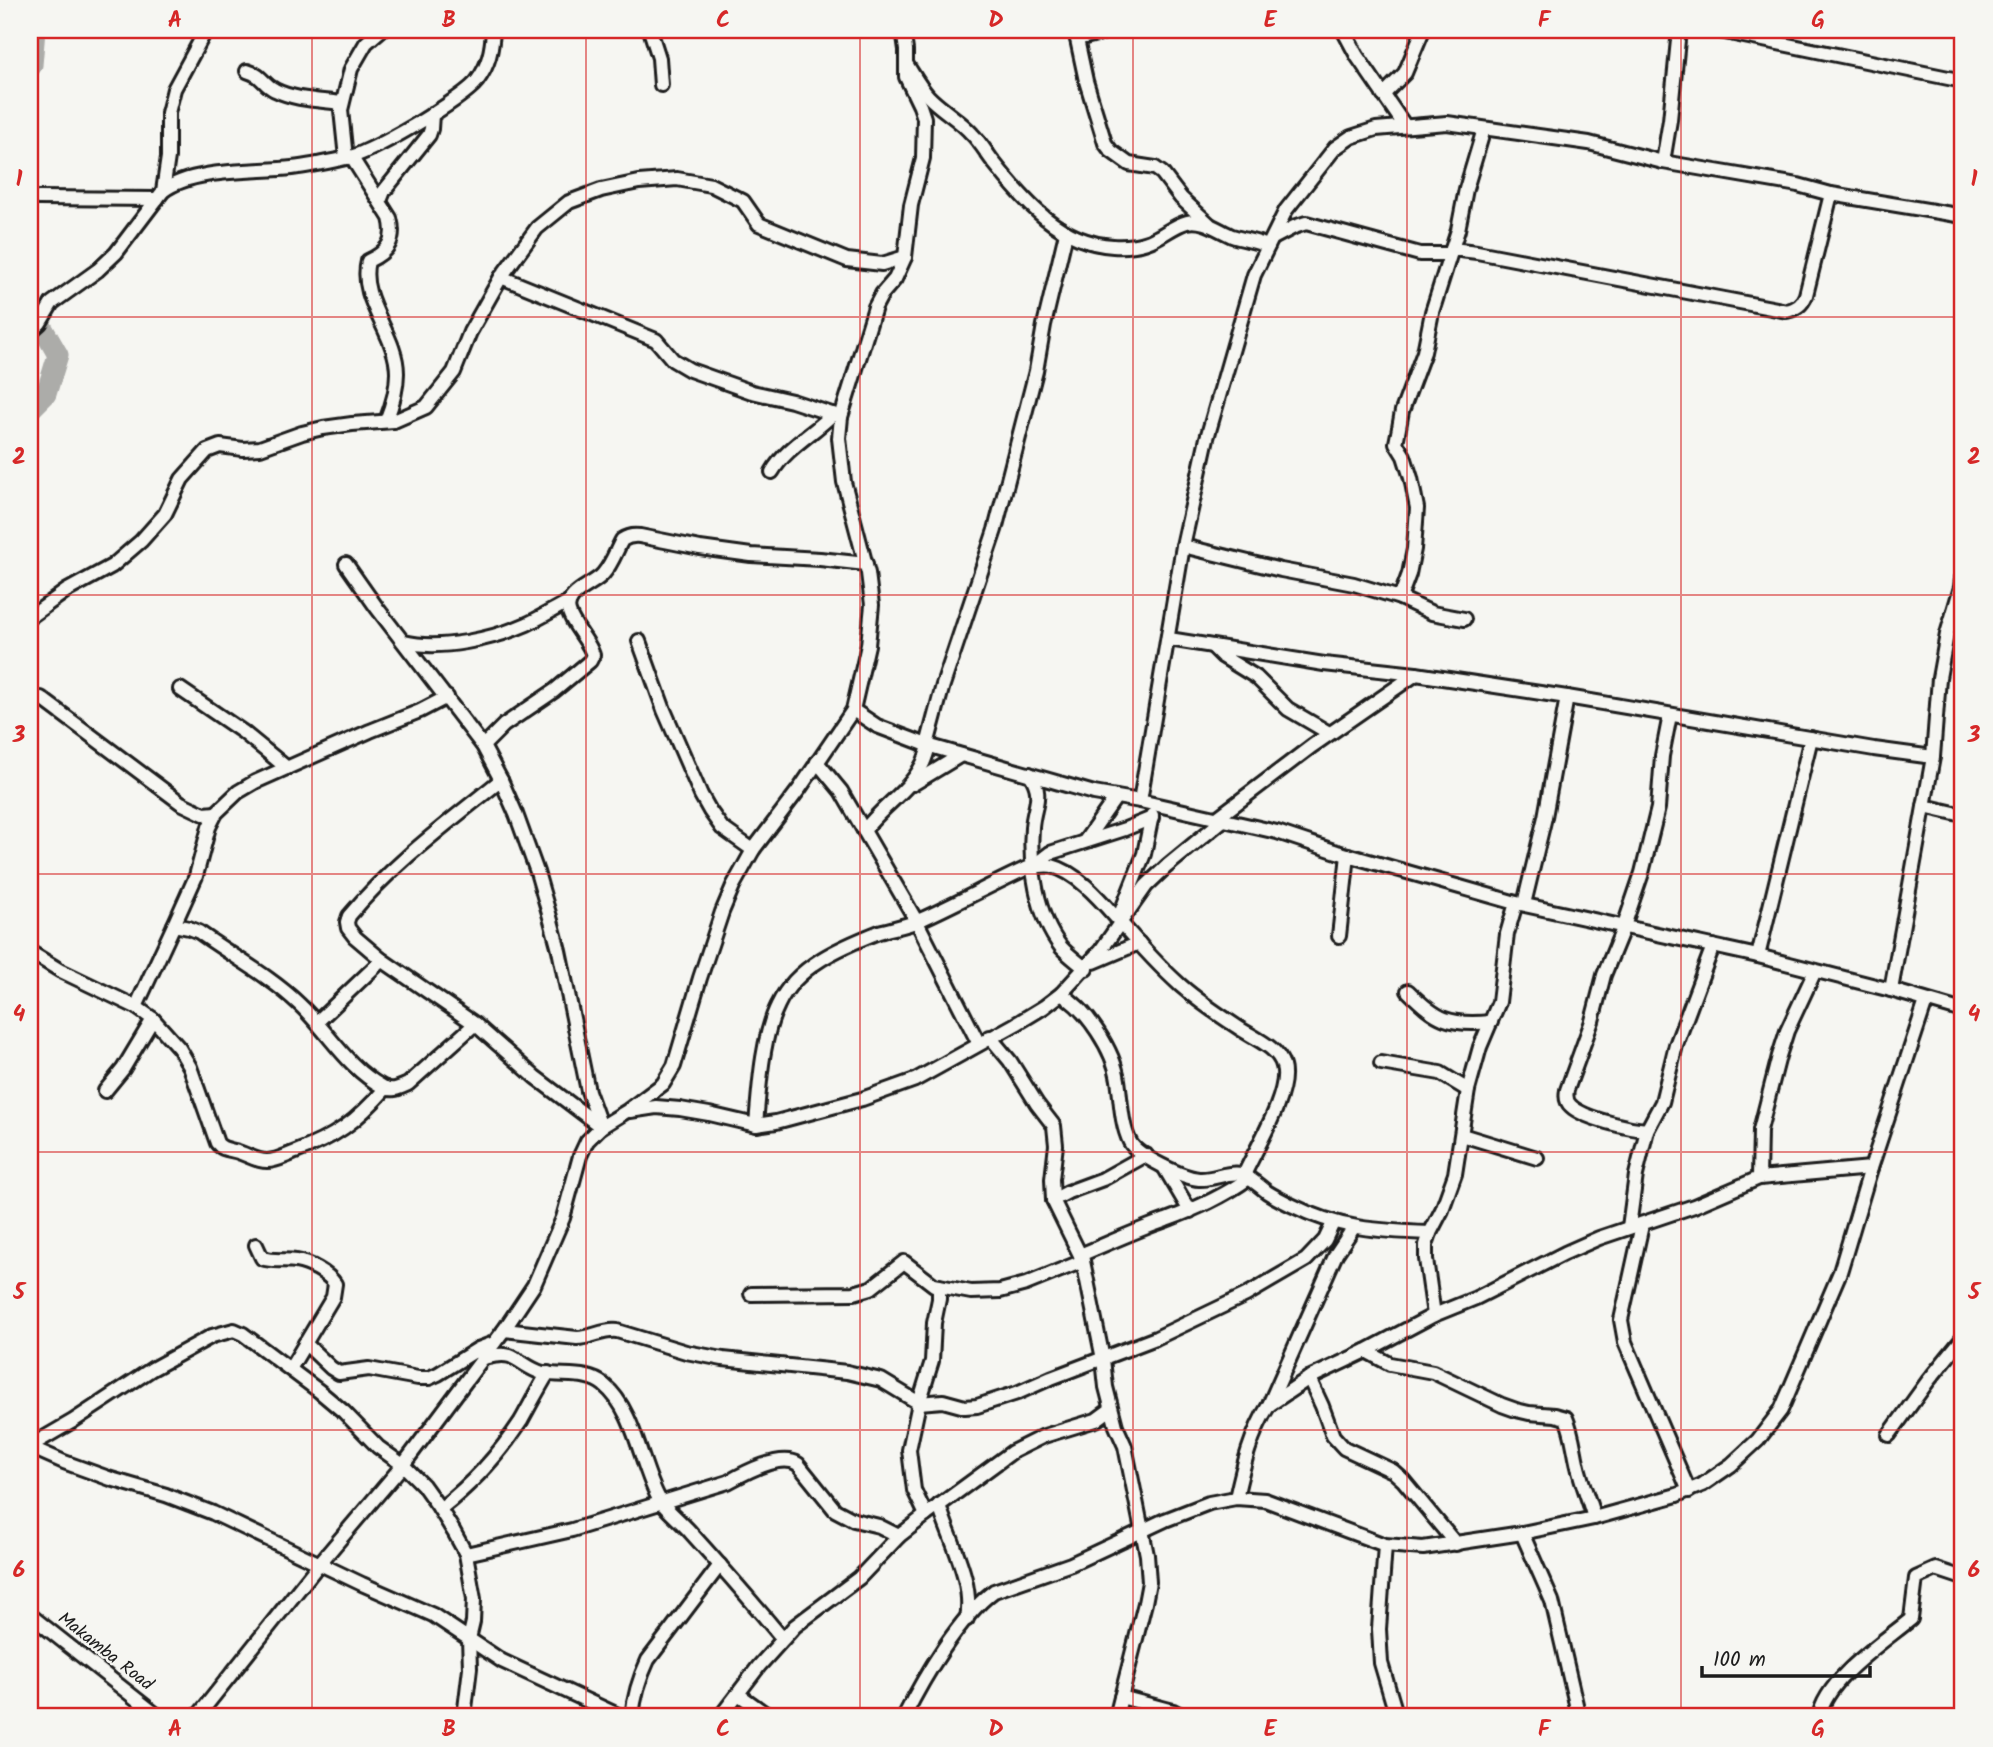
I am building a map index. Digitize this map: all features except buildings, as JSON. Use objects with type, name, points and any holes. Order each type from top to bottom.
[{"type":"street","points":[[160,195],[167,157],[168,113],[174,89],[206,30]]},
{"type":"street","points":[[381,30],[366,43],[351,69],[341,110],[349,158],[380,201],[393,229],[389,245],[382,255],[369,261],[365,274],[394,353],[397,371],[392,407],[386,421]]},
{"type":"street","points":[[30,332],[40,323],[52,303],[98,270],[116,253],[160,195],[181,180],[198,176],[290,168],[365,153],[455,100],[476,82],[488,63],[493,30]]},
{"type":"street","points":[[650,30],[659,58],[661,85]]},
{"type":"street","points":[[197,1717],[319,1564],[403,1465],[484,1358],[534,1285],[563,1218],[580,1156],[587,1141],[601,1127],[663,1084],[674,1066],[722,912],[733,886],[753,850],[853,710],[868,645],[871,593],[844,482],[837,416],[875,307],[895,279],[905,257],[911,205],[923,158],[923,118],[906,77],[903,30]]},
{"type":"street","points":[[1113,30],[1076,34],[1105,143],[1129,164],[1155,168],[1181,198],[1212,226]]},
{"type":"street","points":[[1343,30],[1357,56],[1405,126]]},
{"type":"street","points":[[1383,95],[1405,72],[1423,30]]},
{"type":"street","points":[[1664,162],[1679,30]]},
{"type":"street","points":[[1715,30],[1963,81]]},
{"type":"street","points":[[906,62],[928,96],[974,135],[994,163],[1035,210],[1066,233],[1088,242],[1113,246],[1152,241],[1186,222],[1196,221],[1233,236],[1270,242],[1306,223],[1420,254],[1477,252],[1787,311],[1802,304],[1806,295],[1831,194]]},
{"type":"street","points":[[247,71],[260,76],[270,87],[284,94],[342,103]]},
{"type":"street","points":[[380,201],[384,191],[429,135],[432,114]]},
{"type":"street","points":[[1140,801],[1183,546],[1207,438],[1254,275],[1286,210],[1335,148],[1351,137],[1376,129],[1447,123],[1589,143],[1664,162],[1963,216]]},
{"type":"street","points":[[1400,598],[1414,549],[1416,508],[1411,478],[1404,456],[1396,443],[1397,435],[1402,411],[1424,352],[1432,312],[1458,230],[1466,189],[1484,129]]},
{"type":"street","points":[[30,617],[66,591],[112,566],[141,541],[165,514],[183,479],[207,451],[220,446],[260,448],[323,428],[394,421],[426,407],[454,372],[470,332],[502,277],[537,228],[569,202],[601,190],[639,181],[677,179],[711,186],[743,201],[759,224],[848,260],[882,264],[905,257]]},
{"type":"street","points":[[38,198],[160,195]]},
{"type":"street","points":[[906,787],[920,770],[943,685],[995,530],[1066,233]]},
{"type":"street","points":[[502,277],[656,340],[673,360],[690,370],[752,392],[792,401],[837,416]]},
{"type":"street","points":[[772,472],[783,456],[837,416]]},
{"type":"street","points":[[404,642],[436,645],[485,637],[526,624],[570,601],[604,573],[622,540],[632,535],[751,555],[866,564]]},
{"type":"street","points":[[1183,546],[1354,584],[1400,598],[1432,613],[1464,619]]},
{"type":"street","points":[[346,564],[447,697],[482,746],[501,780],[537,872],[550,917],[588,1091],[601,1127]]},
{"type":"street","points":[[1891,990],[1933,757],[1947,634],[1962,587],[1963,571]]},
{"type":"street","points":[[482,746],[504,725],[554,691],[590,661],[592,650],[568,610],[570,601]]},
{"type":"street","points":[[1169,639],[1567,697],[1933,757]]},
{"type":"street","points":[[639,641],[664,710],[701,795],[722,828],[753,850]]},
{"type":"street","points":[[1213,647],[1222,656],[1256,677],[1288,709],[1329,733]]},
{"type":"street","points":[[626,1111],[656,1107],[680,1109],[756,1125],[837,1107],[915,1080],[1044,1007],[1061,994],[1088,966],[1119,921],[1160,872],[1220,819],[1329,733],[1416,674]]},
{"type":"street","points":[[180,690],[243,732],[287,768]]},
{"type":"street","points":[[136,1007],[195,877],[209,827],[216,813],[238,792],[255,782],[447,697]]},
{"type":"street","points":[[1434,1315],[1426,1245],[1455,1174],[1468,1090],[1480,1047],[1499,1002],[1507,934],[1520,904],[1545,817],[1567,697]]},
{"type":"street","points":[[41,698],[181,803],[204,814],[216,813]]},
{"type":"street","points":[[853,710],[877,726],[928,746],[1094,793],[1277,832],[1520,904],[1758,956],[1963,1011]]},
{"type":"street","points":[[1647,1130],[1626,1128],[1601,1120],[1571,1106],[1566,1098],[1604,975],[1642,873],[1658,808],[1662,756],[1670,715]]},
{"type":"street","points":[[1758,956],[1811,738]]},
{"type":"street","points":[[864,831],[887,803],[906,787],[961,755]]},
{"type":"street","points":[[817,762],[841,791],[985,1040],[1010,1061],[1054,1126],[1056,1156],[1052,1179],[1053,1200],[1082,1258],[1103,1359],[1106,1387],[1125,1446],[1147,1555],[1149,1582],[1116,1717]]},
{"type":"street","points":[[1030,775],[1039,797],[1034,812],[1031,846],[1040,903],[1046,921],[1062,947],[1088,966]]},
{"type":"street","points":[[501,780],[387,874],[349,916],[348,928],[382,960],[475,1024],[535,1077],[601,1127]]},
{"type":"street","points":[[1085,841],[1116,797]]},
{"type":"street","points":[[1119,921],[1144,854],[1153,804]]},
{"type":"street","points":[[1924,806],[1963,815]]},
{"type":"street","points":[[1036,866],[1050,853],[1152,818]]},
{"type":"street","points":[[1339,936],[1348,855]]},
{"type":"street","points":[[751,1294],[854,1293],[871,1288],[904,1262],[939,1286],[971,1292],[1000,1291],[1026,1284],[1221,1197],[1247,1177],[1275,1112],[1286,1075],[1283,1062],[1266,1045],[1194,997],[1081,883],[1051,866],[1036,866],[917,922],[880,932],[822,958],[796,979],[778,1004],[770,1026],[756,1125]]},
{"type":"street","points":[[174,925],[199,932],[256,970],[297,1002],[342,1054],[372,1081],[386,1088],[398,1089],[408,1084],[475,1024]]},
{"type":"street","points":[[1088,966],[1139,943]]},
{"type":"street","points":[[1689,1490],[1625,1342],[1621,1320],[1635,1226],[1636,1175],[1647,1130],[1662,1102],[1676,1045],[1713,946]]},
{"type":"street","points":[[30,952],[61,971],[136,1007],[153,1019],[179,1048],[190,1067],[219,1146],[241,1152],[256,1160],[270,1161],[332,1136],[355,1121],[386,1088]]},
{"type":"street","points":[[317,1022],[382,960]]},
{"type":"street","points":[[1759,1178],[1759,1130],[1779,1056],[1787,1031],[1815,971]]},
{"type":"street","points":[[1408,992],[1429,1012],[1439,1017],[1464,1023],[1490,1022]]},
{"type":"street","points":[[1061,994],[1075,1003],[1114,1059],[1126,1132],[1134,1148],[1164,1167],[1186,1176],[1200,1179],[1235,1173],[1247,1177],[1287,1203],[1333,1223],[1430,1233]]},
{"type":"street","points":[[904,1717],[940,1654],[986,1597],[995,1591],[1071,1564],[1209,1503],[1236,1498],[1265,1500],[1385,1545],[1423,1548],[1594,1518],[1702,1485],[1731,1465],[1758,1440],[1781,1410],[1840,1272],[1926,1001]]},
{"type":"street","points":[[105,1091],[129,1061],[153,1019]]},
{"type":"street","points":[[1381,1063],[1440,1073],[1468,1090]]},
{"type":"street","points":[[1462,1135],[1537,1158]]},
{"type":"street","points":[[1053,1200],[1103,1179],[1146,1155]]},
{"type":"street","points":[[1164,1167],[1190,1211]]},
{"type":"street","points":[[1269,1405],[1309,1378],[1565,1253],[1694,1206],[1759,1178],[1871,1168]]},
{"type":"street","points":[[504,1330],[578,1338],[617,1331],[687,1352],[723,1359],[847,1372],[881,1380],[919,1403],[943,1401],[965,1407],[977,1406],[1103,1359],[1246,1295],[1306,1260],[1325,1240],[1333,1223]]},
{"type":"street","points":[[1236,1498],[1251,1440],[1336,1254],[1354,1227]]},
{"type":"street","points":[[256,1245],[262,1258],[299,1261],[325,1273],[334,1284],[333,1297],[290,1369]]},
{"type":"street","points":[[926,1515],[914,1490],[909,1450],[932,1361],[939,1286]]},
{"type":"street","points":[[30,1446],[152,1369],[212,1336],[234,1330],[243,1334],[335,1405],[378,1447],[403,1465],[423,1485],[440,1509],[466,1554],[474,1599],[473,1622],[468,1639],[470,1668],[464,1717]]},
{"type":"street","points":[[1889,1435],[1963,1338]]},
{"type":"street","points":[[305,1343],[339,1373],[369,1369],[429,1378],[478,1349],[494,1343]]},
{"type":"street","points":[[1366,1351],[1390,1364],[1433,1372],[1509,1408],[1566,1418],[1594,1518]]},
{"type":"street","points":[[484,1358],[498,1354],[511,1356],[533,1370],[561,1376],[584,1376],[607,1387],[632,1428],[660,1501],[720,1565],[783,1639]]},
{"type":"street","points":[[440,1509],[479,1475],[520,1422],[548,1373]]},
{"type":"street","points":[[1309,1378],[1333,1436],[1344,1448],[1386,1468],[1403,1480],[1456,1544]]},
{"type":"street","points":[[720,1717],[795,1626],[859,1578],[899,1536],[1012,1452],[1044,1436],[1096,1420],[1111,1409]]},
{"type":"street","points":[[30,1446],[64,1462],[213,1513],[433,1615],[502,1661],[622,1717]]},
{"type":"street","points":[[466,1554],[572,1530],[728,1482],[748,1471],[790,1460],[798,1464],[835,1510],[854,1520],[879,1526],[899,1536]]},
{"type":"street","points":[[939,1505],[965,1577],[970,1604],[967,1619]]},
{"type":"street","points":[[1522,1532],[1552,1601],[1579,1717]]},
{"type":"street","points":[[1385,1545],[1379,1629],[1381,1663],[1397,1717]]},
{"type":"street","points":[[632,1717],[639,1678],[648,1660],[720,1565]]},
{"type":"street","points":[[1819,1717],[1835,1688],[1856,1663],[1910,1619],[1916,1578],[1936,1569],[1963,1578]]},
{"type":"street","name":"Makamba Road","points":[[30,1615],[159,1717]]},
{"type":"street","points":[[738,1694],[770,1717]]},
{"type":"street","points":[[1121,1697],[1173,1711],[1184,1717]]},
{"type":"waterway","points":[[30,68],[35,30]]},
{"type":"waterway","points":[[30,306],[58,355],[46,394],[30,410]]}]
